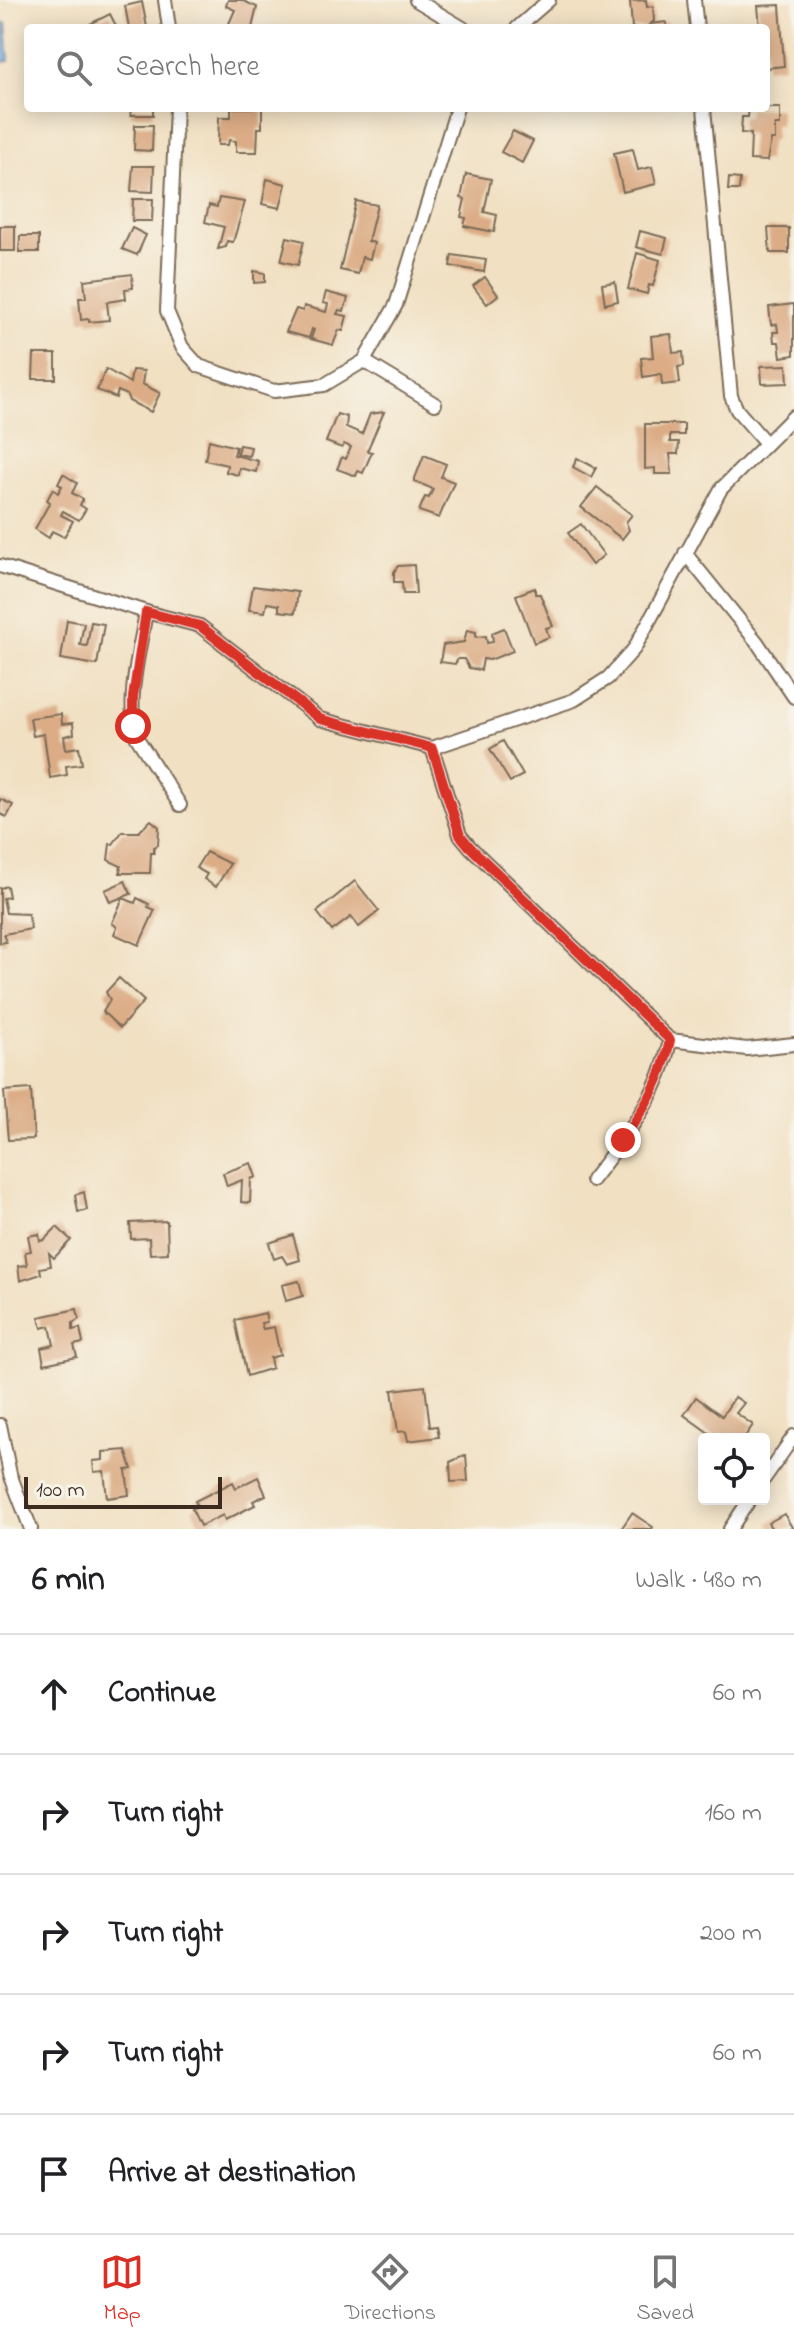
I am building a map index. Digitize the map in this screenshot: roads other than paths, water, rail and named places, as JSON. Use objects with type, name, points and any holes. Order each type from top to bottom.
[{"type":"street","points":[[165,0],[168,24]]},
{"type":"street","points":[[416,0],[456,24]]},
{"type":"street","points":[[522,24],[549,0]]},
{"type":"street","points":[[694,0],[697,24]]},
{"type":"street","points":[[176,112],[167,311],[182,347],[199,366],[274,391],[324,385],[364,361],[396,305],[456,112]]},
{"type":"street","points":[[704,112],[731,396],[737,410],[765,442]]},
{"type":"street","points":[[364,361],[435,404]]},
{"type":"street","points":[[0,566],[200,626],[320,719],[432,748],[574,700],[608,678],[634,649],[721,489],[794,416]]},
{"type":"street","points":[[685,553],[757,642],[794,697]]},
{"type":"street","points":[[146,612],[133,697],[133,726],[137,738],[180,805]]},
{"type":"street","points":[[432,748],[460,835],[670,1040],[747,1049],[794,1044]]},
{"type":"street","points":[[592,1180],[652,1095],[665,1066],[670,1040]]},
{"type":"street","points":[[0,1425],[10,1474],[31,1529]]},
{"type":"street","points":[[770,1470],[794,1436]]},
{"type":"street","points":[[730,1529],[746,1505]]},
{"type":"water","points":[[0,23],[6,23],[9,61],[0,62]]}]
